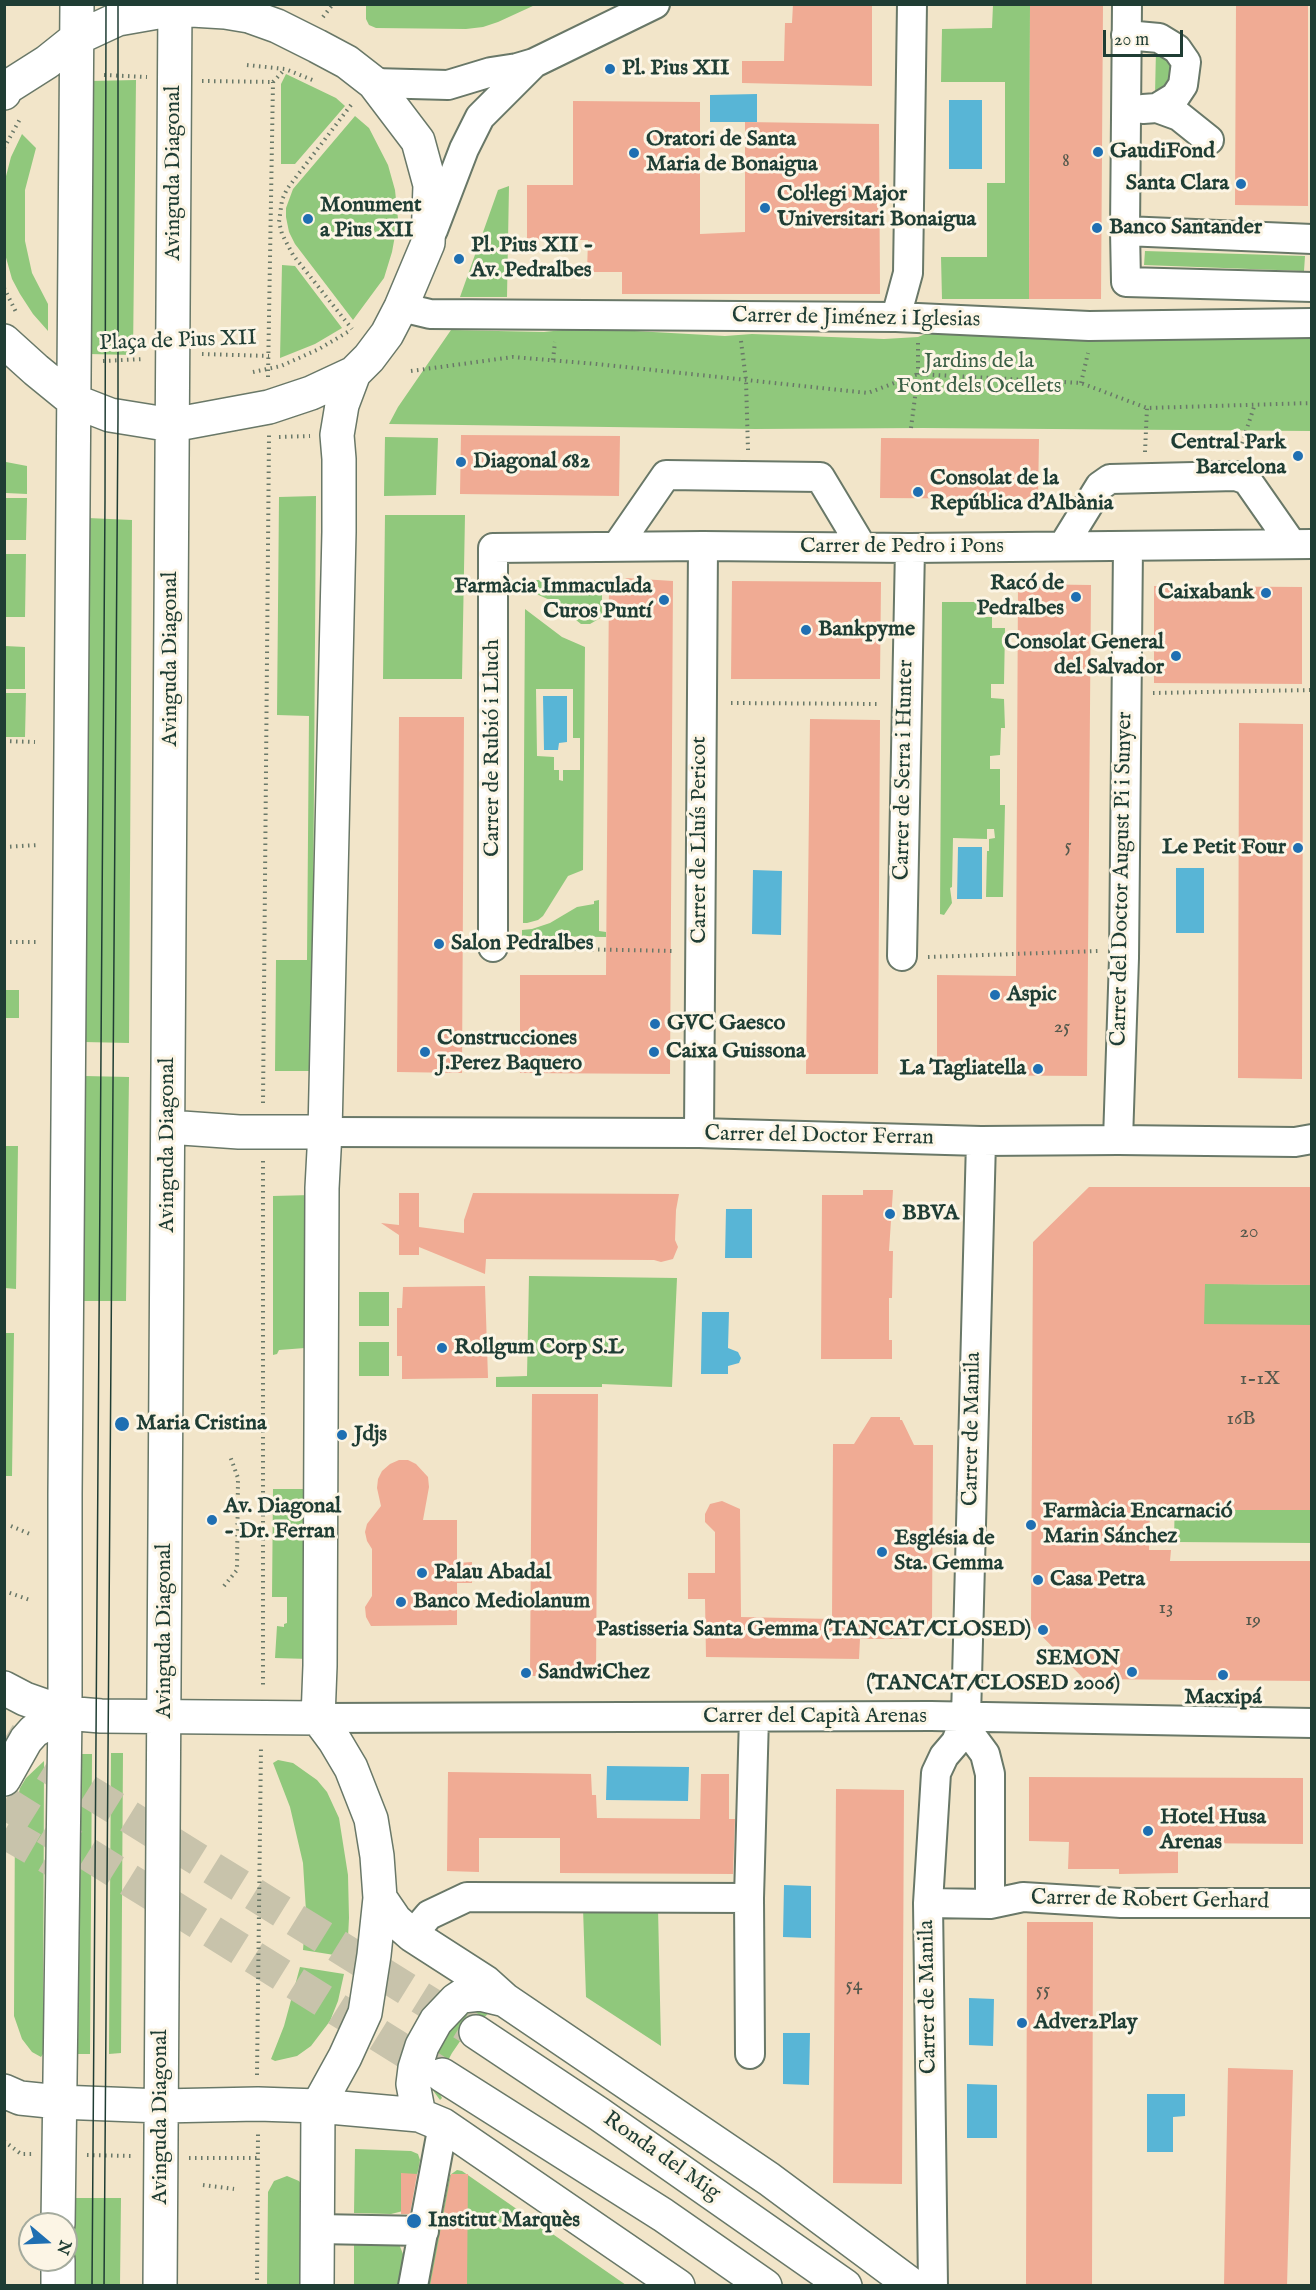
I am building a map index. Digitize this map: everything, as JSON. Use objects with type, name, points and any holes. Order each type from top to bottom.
[{"type":"main road","points":[[58,2212],[65,1713],[77,4]]},
{"type":"main road","points":[[9,97],[46,62],[77,38],[118,19],[175,7],[249,16],[276,26],[347,62],[360,99],[418,141],[430,185],[428,243],[387,334],[354,373],[311,393],[269,407],[172,425],[110,415],[74,401],[36,370],[11,329]]},
{"type":"main road","name":"Avinguda Diagonal","points":[[160,2286],[175,7]]},
{"type":"main road","points":[[317,2286],[318,2106],[345,2057],[365,2013],[380,1898],[377,1856],[370,1819],[351,1768],[318,1718],[322,1188],[326,1132],[339,532],[337,435],[342,405],[354,373]]},
{"type":"main road","points":[[168,1127],[239,1132],[326,1132]]},
{"type":"main road","points":[[4,1688],[25,1699],[65,1713],[101,1716],[318,1718]]},
{"type":"main road","points":[[4,1779],[26,1740],[34,1731],[65,1713]]},
{"type":"main road","points":[[380,1898],[395,1920],[412,1935],[485,1982],[505,2000],[769,2179],[913,2286]]},
{"type":"main road","points":[[431,2120],[413,2084],[422,2046],[436,2022],[462,1996],[480,1994],[505,2000]]},
{"type":"main road","name":"Ronda del Mig","points":[[476,2032],[599,2114],[845,2286]]},
{"type":"main road","name":"Ronda del Mig","points":[[442,2075],[663,2215],[765,2286]]},
{"type":"main road","points":[[4,2091],[20,2098],[59,2102],[161,2106],[258,2104],[318,2106],[431,2120],[678,2286]]},
{"type":"street","points":[[360,99],[448,85],[491,72],[534,63],[655,4]]},
{"type":"street","points":[[908,318],[912,4]]},
{"type":"street","points":[[1127,4],[1126,282],[1311,287]]},
{"type":"street","points":[[1126,34],[1159,38],[1177,49],[1186,62],[1183,85],[1175,97],[1157,108]]},
{"type":"street","points":[[428,243],[464,149],[480,117],[534,63]]},
{"type":"street","points":[[1126,108],[1157,108],[1179,116],[1209,140]]},
{"type":"street","points":[[1125,231],[1311,239]]},
{"type":"street","name":"Carrer de Jiménez i Iglesias","points":[[401,307],[430,314],[908,318],[1089,326],[1311,323]]},
{"type":"street","points":[[617,546],[666,474],[820,477],[862,547]]},
{"type":"street","points":[[1063,546],[1100,486],[1110,479],[1236,476],[1247,480],[1301,543]]},
{"type":"street","name":"Carrer de Pedro i Pons","points":[[494,548],[703,546],[910,548],[1301,543]]},
{"type":"street","name":"Carrer de Lluís Pericot","points":[[699,1134],[703,546]]},
{"type":"street","name":"Carrer del Doctor August Pi i Sunyer","points":[[1118,1140],[1124,958],[1128,546]]},
{"type":"street","name":"Carrer de Rubió i Lluch","points":[[493,947],[494,548]]},
{"type":"street","name":"Carrer de Serra i Hunter","points":[[902,956],[910,548]]},
{"type":"street","name":"Carrer del Doctor Ferran","points":[[326,1132],[699,1134],[981,1141],[1295,1142],[1311,1139]]},
{"type":"street","name":"Carrer de Manila","points":[[981,1141],[966,1717],[971,1735],[985,1754],[990,1774],[990,1904]]},
{"type":"street","points":[[750,2054],[749,1898],[754,1717]]},
{"type":"street","name":"Carrer del Capità Arenas","points":[[318,1718],[966,1717],[1311,1724]]},
{"type":"street","name":"Carrer de Manila","points":[[933,2286],[928,1903],[936,1773],[944,1756],[956,1742],[966,1717]]},
{"type":"street","points":[[412,1935],[429,1915],[467,1897],[749,1898]]},
{"type":"street","name":"Carrer de Robert Gerhard","points":[[928,1903],[990,1904],[1023,1897],[1121,1903],[1311,1903]]},
{"type":"street","points":[[412,2286],[424,2231],[431,2120]]},
{"type":"street","points":[[318,2229],[424,2231]]},
{"type":"path","points":[[268,378],[273,82],[289,62]]},
{"type":"path","points":[[247,65],[285,69],[321,84]]},
{"type":"path","points":[[77,80],[91,75],[136,75],[174,80],[273,82]]},
{"type":"path","points":[[4,148],[9,97]]},
{"type":"path","points":[[342,98],[360,99]]},
{"type":"path","points":[[352,329],[293,255],[282,234],[279,222],[282,200],[287,189],[360,99]]},
{"type":"path","points":[[4,288],[11,329]]},
{"type":"path","points":[[738,317],[746,380],[748,450]]},
{"type":"path","points":[[908,318],[918,337],[918,374],[911,428]]},
{"type":"path","points":[[252,372],[281,366],[319,349],[357,324]]},
{"type":"path","name":"Plaça de Pius XII","points":[[74,356],[88,361],[133,361],[215,353],[269,356]]},
{"type":"path","points":[[411,371],[513,357],[868,393],[918,374],[1081,383],[1146,408],[1311,403]]},
{"type":"path","points":[[1238,455],[1256,405]]},
{"type":"path","points":[[1145,455],[1146,408]]},
{"type":"path","points":[[263,1107],[270,437],[316,436]]},
{"type":"path","points":[[1142,693],[1311,690]]},
{"type":"path","points":[[730,703],[882,704]]},
{"type":"path","points":[[4,741],[35,742]]},
{"type":"path","points":[[4,847],[38,845]]},
{"type":"path","points":[[4,942],[36,942]]},
{"type":"path","points":[[493,947],[681,951]]},
{"type":"path","points":[[902,956],[1098,951]]},
{"type":"path","points":[[263,1156],[263,1692]]},
{"type":"path","points":[[224,1586],[237,1570],[238,1478],[230,1456]]},
{"type":"path","points":[[11,1526],[30,1534]]},
{"type":"path","points":[[4,1591],[30,1600]]},
{"type":"path","points":[[257,2069],[261,1753]]},
{"type":"path","points":[[257,2286],[258,2128]]},
{"type":"path","points":[[4,2140],[21,2154],[258,2158]]},
{"type":"path","name":"Avinguda Diagonal","points":[[203,2185],[234,2189]]},
{"type":"green space","points":[[366,4],[535,5],[498,22],[466,29],[376,28],[369,25],[366,19]]},
{"type":"green space","points":[[993,5],[1030,5],[1029,299],[942,299],[941,257],[987,257],[987,183],[1005,183],[1005,82],[941,82],[942,29],[992,28]]},
{"type":"green space","points":[[1156,49],[1162,49],[1179,78],[1155,95]]},
{"type":"green space","points":[[286,74],[336,98],[345,106],[295,164],[281,164],[281,84]]},
{"type":"green space","points":[[136,80],[133,355],[89,354],[90,81]]},
{"type":"green space","points":[[355,116],[369,128],[388,165],[395,190],[398,219],[384,278],[353,320],[295,244],[289,232],[286,208],[293,189]]},
{"type":"green space","points":[[22,134],[36,148],[25,190],[25,241],[32,273],[48,304],[48,331],[20,294],[12,279],[5,254],[5,180],[11,157]]},
{"type":"green space","points":[[509,186],[507,297],[460,297],[498,190]]},
{"type":"green space","points":[[1145,251],[1305,256],[1304,271],[1144,265]]},
{"type":"green space","points":[[282,265],[295,266],[342,328],[315,344],[280,358]]},
{"type":"green space","name":"Jardins de la Font dels Ocellets","points":[[959,320],[1311,324],[1311,431],[755,429],[389,424],[398,407],[451,330],[544,332],[581,328],[725,336],[752,334],[884,339],[918,337]]},
{"type":"green space","points":[[385,437],[438,438],[436,495],[384,496]]},
{"type":"green space","points":[[6,462],[27,466],[27,494],[6,493]]},
{"type":"green space","points":[[316,496],[312,1071],[275,1071],[276,960],[307,960],[309,716],[277,715],[279,497]]},
{"type":"green space","points":[[6,498],[27,498],[26,540],[6,540]]},
{"type":"green space","points":[[385,515],[465,515],[462,679],[383,679]]},
{"type":"green space","points":[[88,518],[132,520],[129,1043],[84,1042]]},
{"type":"green space","points":[[6,554],[26,554],[25,617],[5,617]]},
{"type":"green space","points":[[525,580],[609,580],[609,586],[602,587],[602,617],[590,624],[581,624],[552,601],[525,589]]},
{"type":"green space","points":[[942,602],[980,602],[980,617],[992,617],[992,628],[1005,628],[1004,684],[991,684],[991,698],[1004,699],[1005,728],[1001,728],[1000,755],[990,756],[990,769],[1000,769],[1000,805],[1005,805],[1003,897],[986,897],[987,851],[989,851],[989,839],[995,838],[994,829],[987,829],[987,839],[953,838],[952,887],[950,888],[952,903],[944,915],[940,914]]},
{"type":"green space","points":[[525,609],[562,637],[585,647],[583,870],[568,876],[543,916],[538,920],[523,923]],"holes":[[[536,689],[573,689],[573,738],[580,738],[580,770],[563,770],[563,781],[559,780],[559,770],[554,770],[554,757],[537,756]]]},
{"type":"green space","points":[[5,646],[25,647],[25,689],[5,689]]},
{"type":"green space","points":[[5,693],[26,693],[25,737],[5,737]]},
{"type":"green space","points":[[599,900],[599,931],[606,932],[606,937],[522,936],[522,930],[550,923],[577,907],[594,904],[594,901]]},
{"type":"green space","points":[[5,990],[19,990],[19,1018],[5,1018]]},
{"type":"green space","points":[[85,1076],[129,1077],[126,1301],[83,1301]]},
{"type":"green space","points":[[5,1146],[18,1146],[16,1289],[5,1288]]},
{"type":"green space","points":[[1181,1187],[1231,1284],[1311,1285],[1311,1543],[1174,1542]]},
{"type":"green space","points":[[311,1195],[309,1659],[275,1658],[277,1626],[284,1627],[287,1623],[287,1597],[272,1597],[273,1489],[305,1489],[305,1348],[279,1350],[273,1355],[273,1196]]},
{"type":"green space","points":[[529,1276],[677,1278],[672,1387],[602,1384],[602,1387],[496,1387],[496,1377],[527,1376]]},
{"type":"green space","points":[[359,1292],[389,1292],[389,1326],[359,1326]]},
{"type":"green space","points":[[5,1333],[14,1333],[12,1476],[5,1476]]},
{"type":"green space","points":[[359,1342],[389,1342],[389,1376],[359,1376]]},
{"type":"green space","points":[[111,1753],[123,1753],[121,2053],[109,2054]]},
{"type":"green space","points":[[81,1754],[92,1754],[90,2054],[78,2054]]},
{"type":"green space","points":[[278,1760],[293,1763],[317,1780],[327,1792],[339,1818],[348,1875],[347,1957],[303,1950],[306,1911],[303,1863],[290,1807],[273,1763]]},
{"type":"green space","points":[[44,1761],[43,2054],[41,2057],[32,2052],[22,2039],[14,2016],[15,1809],[20,1788],[26,1778]]},
{"type":"green space","points":[[583,1908],[658,1908],[661,2046],[586,1997]]},
{"type":"green space","points":[[300,1967],[344,1974],[338,2001],[330,2021],[311,2046],[297,2056],[275,2061],[271,2059],[284,2026]]},
{"type":"green space","points":[[471,2006],[489,2013],[465,2034],[452,2053],[444,2068],[438,2090],[442,2098],[440,2100],[426,2081],[429,2050]]},
{"type":"green space","points":[[355,2149],[411,2151],[418,2154],[420,2160],[418,2171],[403,2211],[391,2214],[354,2213]]},
{"type":"green space","points":[[457,2170],[462,2171],[626,2285],[428,2286],[450,2175]]},
{"type":"green space","points":[[287,2176],[299,2181],[305,2190],[304,2285],[267,2286],[268,2192],[274,2181]]},
{"type":"green space","points":[[73,2198],[121,2198],[120,2285],[72,2286],[72,2272],[78,2272],[78,2212],[73,2212]]},
{"type":"green space","points":[[354,2242],[399,2244],[403,2254],[401,2285],[354,2286]]},
{"type":"water","points":[[757,94],[757,122],[710,122],[710,95]]},
{"type":"water","points":[[949,100],[982,100],[982,169],[949,169]]},
{"type":"water","points":[[543,696],[567,696],[567,742],[559,743],[558,750],[544,750]]},
{"type":"water","points":[[958,847],[982,847],[982,899],[957,899]]},
{"type":"water","points":[[1176,868],[1204,868],[1204,933],[1176,933]]},
{"type":"water","points":[[753,870],[782,871],[781,935],[752,934]]},
{"type":"water","points":[[726,1209],[752,1209],[752,1258],[725,1258]]},
{"type":"water","points":[[702,1312],[729,1312],[728,1348],[738,1352],[741,1358],[739,1363],[728,1366],[728,1374],[701,1374]]},
{"type":"water","points":[[607,1766],[689,1767],[688,1801],[606,1800]]},
{"type":"water","points":[[784,1885],[811,1886],[811,1938],[783,1937]]},
{"type":"water","points":[[969,1998],[994,1999],[993,2046],[969,2045]]},
{"type":"water","points":[[783,2033],[810,2033],[809,2085],[783,2084]]},
{"type":"water","points":[[967,2084],[997,2085],[997,2138],[967,2138]]},
{"type":"water","points":[[1147,2094],[1185,2094],[1185,2116],[1173,2117],[1173,2152],[1147,2152]]},
{"type":"building","points":[[793,4],[872,4],[872,86],[742,83],[742,61],[784,61],[785,23],[792,23]]},
{"type":"building","points":[[1030,4],[1103,4],[1101,299],[1029,299]]},
{"type":"building","points":[[1236,4],[1308,4],[1308,206],[1235,205]]},
{"type":"building","points":[[573,101],[700,102],[700,234],[745,232],[745,122],[879,124],[880,294],[622,294],[622,272],[587,272],[588,240],[527,240],[527,185],[573,185]]},
{"type":"building","points":[[461,435],[620,436],[619,496],[460,494]]},
{"type":"building","points":[[881,438],[1039,439],[1038,499],[880,498]]},
{"type":"building","points":[[626,578],[673,581],[670,1074],[520,1073],[520,975],[606,975],[609,580],[625,580]]},
{"type":"building","name":"Bankpyme","points":[[732,581],[881,582],[880,679],[731,679]]},
{"type":"building","points":[[1018,584],[1091,585],[1087,1076],[937,1075],[937,975],[1016,976]]},
{"type":"building","points":[[1154,586],[1302,587],[1302,684],[1154,683]]},
{"type":"building","points":[[399,717],[464,717],[462,1073],[397,1072]]},
{"type":"building","points":[[810,719],[880,720],[878,1074],[806,1074]]},
{"type":"building","points":[[1239,723],[1303,724],[1302,1079],[1238,1078]]},
{"type":"building","points":[[1089,1187],[1311,1187],[1311,1285],[1205,1284],[1204,1324],[1311,1325],[1311,1510],[1150,1510],[1149,1550],[1171,1550],[1170,1561],[1311,1561],[1311,1681],[1084,1679],[1031,1625],[1033,1242]]},
{"type":"building","points":[[863,1190],[893,1190],[889,1251],[893,1251],[892,1298],[889,1298],[889,1340],[892,1340],[892,1359],[821,1359],[822,1195],[863,1195]]},
{"type":"building","points":[[399,1193],[419,1193],[419,1227],[464,1233],[464,1220],[473,1193],[679,1194],[675,1240],[678,1247],[673,1259],[661,1262],[654,1260],[486,1259],[485,1274],[419,1247],[419,1255],[399,1255],[399,1235],[381,1223],[399,1225]]},
{"type":"building","points":[[485,1286],[488,1378],[402,1379],[402,1356],[397,1356],[397,1308],[402,1308],[403,1287]]},
{"type":"building","points":[[532,1394],[598,1394],[596,1676],[530,1676]]},
{"type":"building","name":"Església de Sta. Gemma","points":[[871,1417],[900,1417],[914,1445],[933,1445],[932,1622],[928,1621],[928,1626],[910,1625],[909,1639],[860,1639],[859,1659],[706,1657],[705,1599],[688,1599],[688,1573],[715,1573],[715,1532],[705,1522],[705,1514],[710,1504],[722,1501],[740,1509],[741,1617],[832,1619],[833,1444],[854,1444]]},
{"type":"building","name":"Palau Abadal","points":[[399,1460],[408,1460],[416,1464],[428,1477],[429,1487],[423,1520],[457,1520],[457,1563],[472,1562],[472,1583],[457,1583],[457,1625],[371,1626],[366,1617],[365,1607],[372,1596],[372,1549],[365,1532],[367,1524],[381,1506],[377,1488],[378,1479],[382,1471]]},
{"type":"building","points":[[448,1772],[591,1774],[592,1795],[596,1795],[597,1818],[700,1819],[701,1774],[729,1774],[729,1819],[735,1819],[733,1874],[560,1873],[560,1838],[479,1838],[479,1872],[447,1871]]},
{"type":"building","points":[[1029,1777],[1303,1778],[1303,1844],[1178,1843],[1178,1873],[1119,1874],[1119,1869],[1068,1869],[1069,1842],[1029,1841]]},
{"type":"building","points":[[836,1789],[904,1790],[902,2184],[833,2183]]},
{"type":"building","points":[[1027,1922],[1093,1922],[1092,2286],[1026,2286]]},
{"type":"building","points":[[1228,2068],[1293,2070],[1287,2286],[1224,2286]]},
{"type":"building","points":[[401,2173],[417,2174],[410,2214],[401,2214]]},
{"type":"building","points":[[451,2174],[468,2174],[467,2286],[430,2286]]},
{"type":"tunnel","points":[[4,1739],[476,2032]]},
{"type":"tunnel","points":[[4,1802],[441,2074]]},
{"type":"tunnel","points":[[4,1832],[70,1870]]},
{"type":"tram line","points":[[92,2286],[105,501],[106,4]]},
{"type":"tram line","points":[[104,2286],[118,416],[118,4]]},
{"type":"place","name":"Pl. Pius XII","points":[[610,69]]},
{"type":"place","name":"GaudiFond","points":[[1098,152]]},
{"type":"place","name":"Oratori de Santa Maria de Bonaigua","points":[[634,153]]},
{"type":"place","name":"Santa Clara","points":[[1241,184]]},
{"type":"place","name":"Col·legi Major Universitari Bonaigua","points":[[765,208]]},
{"type":"place","name":"Monument a Pius XII","points":[[308,219]]},
{"type":"place","name":"Banco Santander","points":[[1097,228]]},
{"type":"place","name":"Pl. Pius XII - Av. Pedralbes","points":[[459,259]]},
{"type":"place","name":"Central Park Barcelona","points":[[1298,456]]},
{"type":"place","name":"Diagonal 682","points":[[461,462]]},
{"type":"place","name":"Consolat de la República d'Albània","points":[[918,492]]},
{"type":"place","name":"Caixabank","points":[[1266,593]]},
{"type":"place","name":"Racó de Pedralbes","points":[[1076,597]]},
{"type":"place","name":"Farmàcia Immaculada Curos Puntí","points":[[664,600]]},
{"type":"place","name":"Bankpyme","points":[[806,630]]},
{"type":"place","name":"Consolat General del Salvador","points":[[1176,656]]},
{"type":"place","name":"Le Petit Four","points":[[1298,848]]},
{"type":"place","name":"Salon Pedralbes","points":[[439,944]]},
{"type":"place","name":"Aspic","points":[[995,995]]},
{"type":"place","name":"GVC Gaesco","points":[[655,1024]]},
{"type":"place","name":"Construcciones J.Perez Baquero","points":[[425,1052]]},
{"type":"place","name":"Caixa Guissona","points":[[654,1052]]},
{"type":"place","name":"La Tagliatella","points":[[1038,1069]]},
{"type":"place","name":"BBVA","points":[[890,1214]]},
{"type":"place","name":"Rollgum Corp S.L","points":[[442,1348]]},
{"type":"place","name":"Maria Cristina","points":[[122,1424]]},
{"type":"place","name":"Jdjs","points":[[342,1435]]},
{"type":"place","name":"Av. Diagonal - Dr. Ferran","points":[[212,1520]]},
{"type":"place","name":"Farmàcia Encarnació Marin Sánchez","points":[[1031,1525]]},
{"type":"place","name":"Església de Sta. Gemma","points":[[882,1552]]},
{"type":"place","name":"Palau Abadal","points":[[422,1573]]},
{"type":"place","name":"Casa Petra","points":[[1038,1580]]},
{"type":"place","name":"Banco Mediolanum","points":[[401,1602]]},
{"type":"place","name":"Pastisseria Santa Gemma (TANCAT/CLOSED)","points":[[1043,1630]]},
{"type":"place","name":"SEMON (TANCAT/CLOSED 2006)","points":[[1132,1672]]},
{"type":"place","name":"SandwiChez","points":[[526,1673]]},
{"type":"place","name":"Macxipá","points":[[1223,1675]]},
{"type":"place","name":"Hotel Husa Arenas","points":[[1148,1831]]},
{"type":"place","name":"Adver2Play","points":[[1022,2023]]},
{"type":"place","name":"Institut Marquès","points":[[414,2221]]}]
